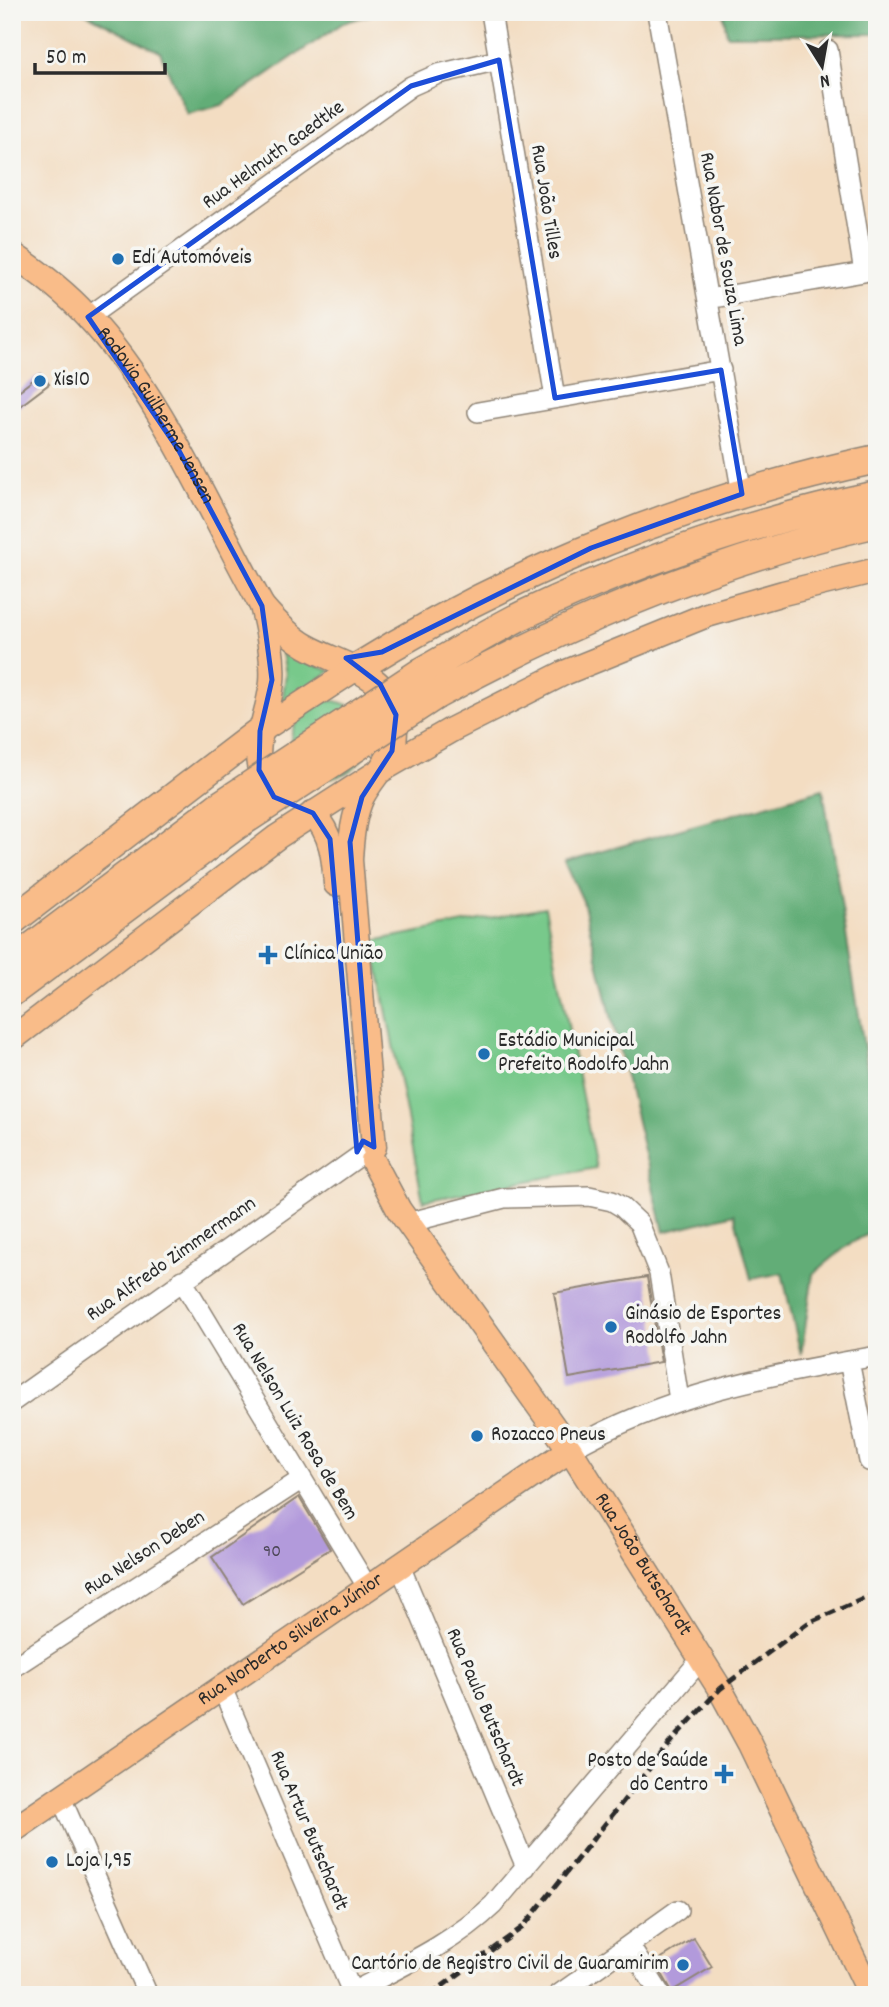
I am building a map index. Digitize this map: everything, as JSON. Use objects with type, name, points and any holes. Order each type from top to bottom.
[{"type":"highway","points":[[355,669],[512,583],[591,548],[670,517],[742,494],[877,458]]},
{"type":"highway","points":[[12,962],[429,683],[524,615],[679,551],[759,525],[877,495]]},
{"type":"highway","points":[[429,683],[519,651],[660,589],[817,537],[877,523]]},
{"type":"highway","points":[[12,921],[251,738]]},
{"type":"highway","points":[[12,992],[227,816]]},
{"type":"main road","name":"Rodovia Guilherme Jensen","points":[[12,254],[41,273],[88,317],[122,360],[153,407],[262,606],[282,628],[310,648],[355,669]]},
{"type":"main road","points":[[12,1040],[277,837],[379,772],[509,700],[642,640],[732,608],[877,570]]},
{"type":"main road","name":"Rodovia Guilherme Jensen","points":[[251,738],[270,693],[272,681],[268,634],[262,606]]},
{"type":"main road","points":[[310,648],[337,654],[362,655],[382,652]]},
{"type":"main road","points":[[313,813],[298,811],[274,797],[259,770],[251,738],[355,669],[380,684],[396,715],[391,751],[379,772]]},
{"type":"main road","name":"Rua João Butschardt","points":[[366,1154],[350,860],[359,806],[379,772]]},
{"type":"main road","name":"Rua João Butschardt","points":[[313,813],[323,824],[333,852],[366,1154],[407,1223],[570,1450],[702,1658],[750,1744],[871,1995]]},
{"type":"main road","points":[[277,837],[297,834],[330,839]]},
{"type":"main road","name":"Rua Norberto Silveira Júnior","points":[[12,1831],[570,1450]]},
{"type":"street","name":"Rua João Tilles","points":[[491,12],[555,398]]},
{"type":"street","name":"Rua Nabor de Souza Lima","points":[[657,12],[742,494]]},
{"type":"street","points":[[708,299],[864,272],[828,50]]},
{"type":"street","name":"Rua Helmuth Gaedtke","points":[[88,317],[411,86],[438,74],[499,60]]},
{"type":"street","points":[[478,412],[721,370]]},
{"type":"street","name":"Rua Alfredo Zimmermann","points":[[12,1402],[182,1280],[366,1154]]},
{"type":"street","points":[[407,1223],[505,1198],[589,1196],[612,1201],[622,1207],[639,1223],[659,1273],[679,1400]]},
{"type":"street","name":"Rua Nelson Luiz Rosa de Bem","points":[[182,1280],[368,1588]]},
{"type":"street","points":[[570,1450],[607,1428],[679,1400],[756,1379],[877,1356]]},
{"type":"street","points":[[849,1361],[869,1461]]},
{"type":"street","name":"Rua Nelson Deben","points":[[12,1668],[302,1479]]},
{"type":"street","name":"Rua Paulo Butschardt","points":[[400,1566],[526,1867]]},
{"type":"street","points":[[349,1994],[448,1942],[493,1905],[702,1658]]},
{"type":"street","name":"Rua Artur Butschardt","points":[[222,1688],[349,1994]]},
{"type":"street","points":[[61,1798],[148,1995]]},
{"type":"street","points":[[558,1995],[678,1910]]},
{"type":"street","points":[[629,1945],[661,1995]]},
{"type":"highlighted area","points":[[499,60],[555,398],[721,370],[742,494],[591,548],[382,652],[346,658],[380,684],[396,715],[392,751],[362,797],[350,842],[374,1147],[363,1141],[357,1152],[330,839],[313,813],[274,797],[259,770],[260,731],[272,680],[262,606],[178,449],[88,317],[411,86]]},
{"type":"green space","points":[[83,12],[380,12],[343,23],[222,105],[187,114],[160,52]]},
{"type":"green space","points":[[723,12],[877,12],[877,34],[727,35]]},
{"type":"green space","points":[[279,637],[305,662],[331,671],[282,703],[286,674]]},
{"type":"green space","points":[[323,701],[348,705],[367,749],[361,761],[352,769],[329,778],[291,749],[292,731],[298,720]]},
{"type":"green space","points":[[823,789],[877,1129],[877,1230],[852,1242],[813,1274],[801,1355],[782,1273],[751,1279],[734,1214],[664,1232],[583,901],[565,862]]},
{"type":"green space","name":"Estádio Municipal Prefeito Rodolfo Jahn","points":[[545,907],[596,1168],[423,1201],[373,941]]},
{"type":"building","points":[[41,374],[49,384],[12,412],[12,396]]},
{"type":"building","name":"Ginásio de Esportes Rodolfo Jahn","points":[[647,1277],[661,1362],[569,1378],[554,1293]]},
{"type":"building","points":[[299,1497],[330,1549],[243,1604],[212,1557]]},
{"type":"building","name":"Cartório de Registro Civil de Guaramirim","points":[[694,1938],[712,1967],[672,1991],[655,1962]]},
{"type":"railway","points":[[430,1995],[523,1927],[672,1740],[720,1689],[808,1623],[877,1593]]},
{"type":"place","name":"Edi Automóveis","points":[[118,259]]},
{"type":"place","name":"Xis10","points":[[40,381]]},
{"type":"place","name":"Clínica União","points":[[268,955]]},
{"type":"place","name":"Estádio Municipal Prefeito Rodolfo Jahn","points":[[484,1054]]},
{"type":"place","name":"Ginásio de Esportes Rodolfo Jahn","points":[[611,1327]]},
{"type":"place","name":"Rozacco Pneus","points":[[477,1436]]},
{"type":"place","name":"Posto de Saúde do Centro","points":[[724,1774]]},
{"type":"place","name":"Loja 1,95","points":[[52,1862]]},
{"type":"place","name":"Cartório de Registro Civil de Guaramirim","points":[[683,1965]]}]
